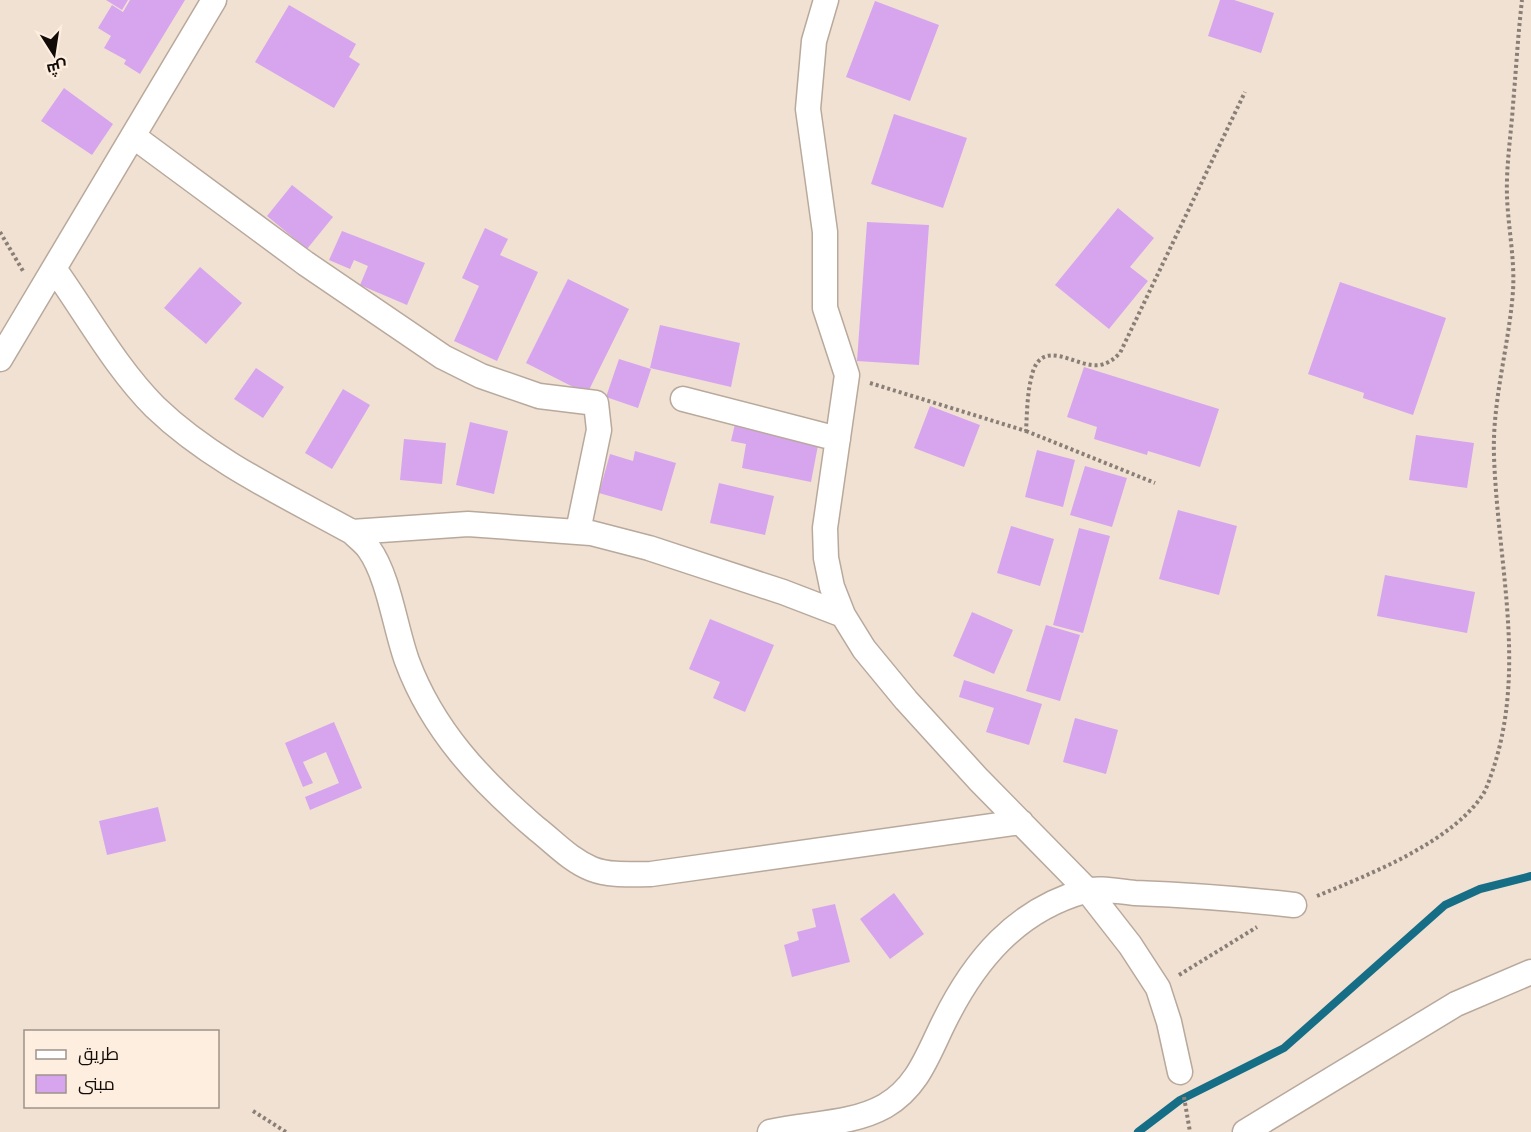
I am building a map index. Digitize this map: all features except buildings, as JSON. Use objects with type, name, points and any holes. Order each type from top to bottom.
[{"type":"street","points":[[0,359],[214,0]]},
{"type":"street","points":[[826,0],[814,41],[808,109],[825,232],[825,308],[847,375],[825,528],[826,558],[843,615],[864,649],[906,700],[1087,890],[1130,945],[1158,988],[1169,1022],[1180,1072]]},
{"type":"street","points":[[133,136],[305,263],[443,357],[481,376],[538,396],[596,403],[599,430],[579,531]]},
{"type":"street","points":[[55,270],[130,378],[153,405],[180,430],[223,460],[352,532],[369,549],[381,576],[407,662],[431,714],[460,756],[500,797],[570,858],[594,870],[615,874],[662,873],[1021,822]]},
{"type":"street","points":[[682,399],[838,439]]},
{"type":"street","points":[[352,532],[468,524],[579,531],[650,548],[783,592],[843,615]]},
{"type":"street","points":[[770,1132],[864,1116],[886,1106],[906,1090],[923,1067],[968,977],[989,950],[1011,928],[1044,908],[1087,890],[1212,896],[1294,905]]},
{"type":"street","points":[[1245,1132],[1456,1004],[1531,972]]},
{"type":"path","points":[[1512,594],[1494,455],[1497,412],[1510,331],[1513,288],[1507,195],[1522,0]]},
{"type":"path","points":[[1026,431],[1031,378],[1038,362],[1048,356],[1060,355],[1098,365],[1111,362],[1120,353],[1245,92]]},
{"type":"path","points":[[0,232],[39,297]]},
{"type":"path","points":[[847,375],[1026,431],[1155,483]]},
{"type":"path","points":[[1158,988],[1294,905],[1377,871],[1432,841],[1462,818],[1484,794],[1507,743]]},
{"type":"path","points":[[1180,1072],[1190,1132]]},
{"type":"path","points":[[253,1111],[286,1132]]},
{"type":"waterway","points":[[1138,1132],[1180,1100],[1284,1048],[1445,905],[1480,889],[1531,876]]}]
